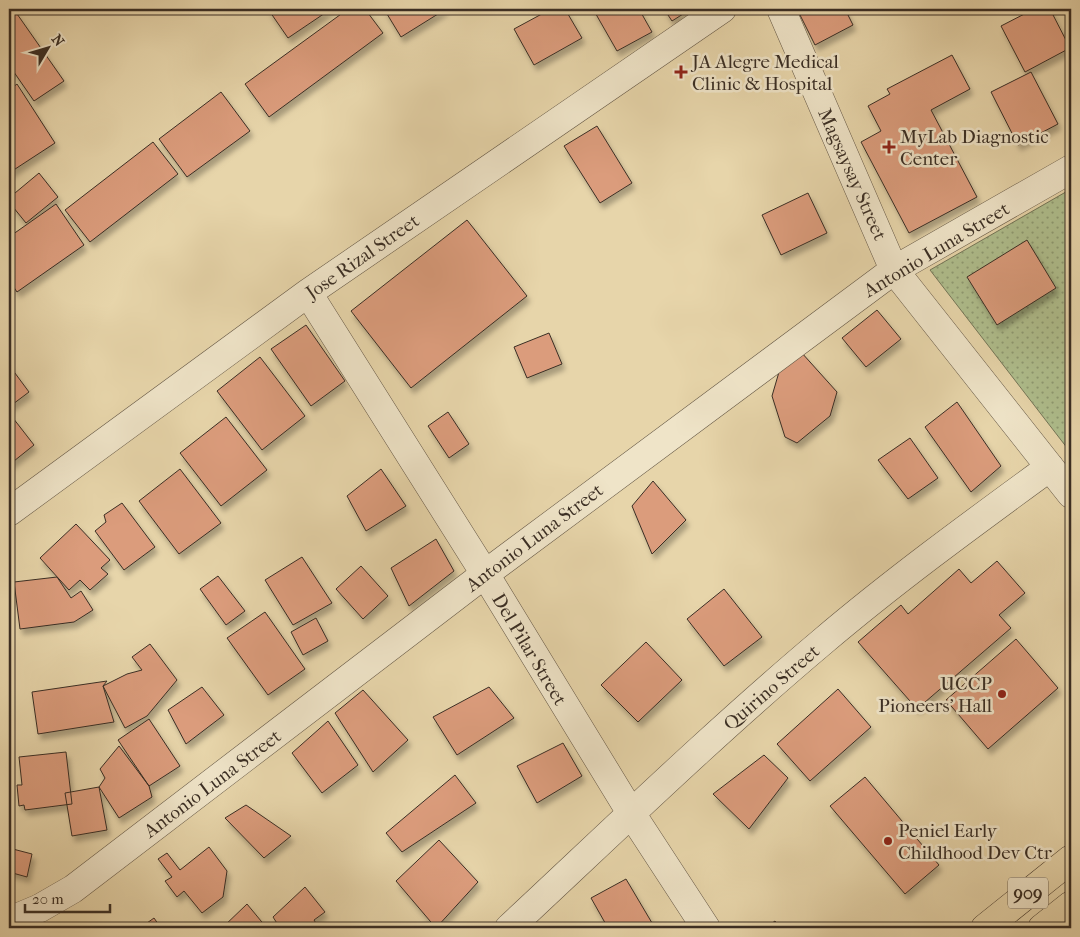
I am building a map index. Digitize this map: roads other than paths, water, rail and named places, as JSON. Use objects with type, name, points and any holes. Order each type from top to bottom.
[{"type":"highway","name":"909","points":[[985,928],[1071,859]]},
{"type":"highway","name":"909","points":[[1042,928],[1071,905]]},
{"type":"street","name":"Jose Rizal Street","points":[[9,512],[308,292],[722,9]]},
{"type":"street","name":"Magsaysay Street","points":[[781,9],[894,270],[1071,494]]},
{"type":"street","name":"Antonio Luna Street","points":[[9,921],[40,908],[73,889],[485,574],[894,270],[1071,169]]},
{"type":"street","name":"Del Pilar Street","points":[[308,292],[485,574],[631,813],[706,928]]},
{"type":"street","name":"Quirino Street","points":[[509,928],[631,813],[758,697],[823,641],[929,556],[1050,467]]},
{"type":"place","name":"JA Alegre Medical Clinic & Hospital","points":[[681,72]]},
{"type":"place","name":"MyLab Diagnostic Center","points":[[889,147]]},
{"type":"place","name":"UCCP Pioneers' Hall","points":[[1002,694]]},
{"type":"place","name":"Peniel Early Childhood Dev Ctr","points":[[888,841]]}]
